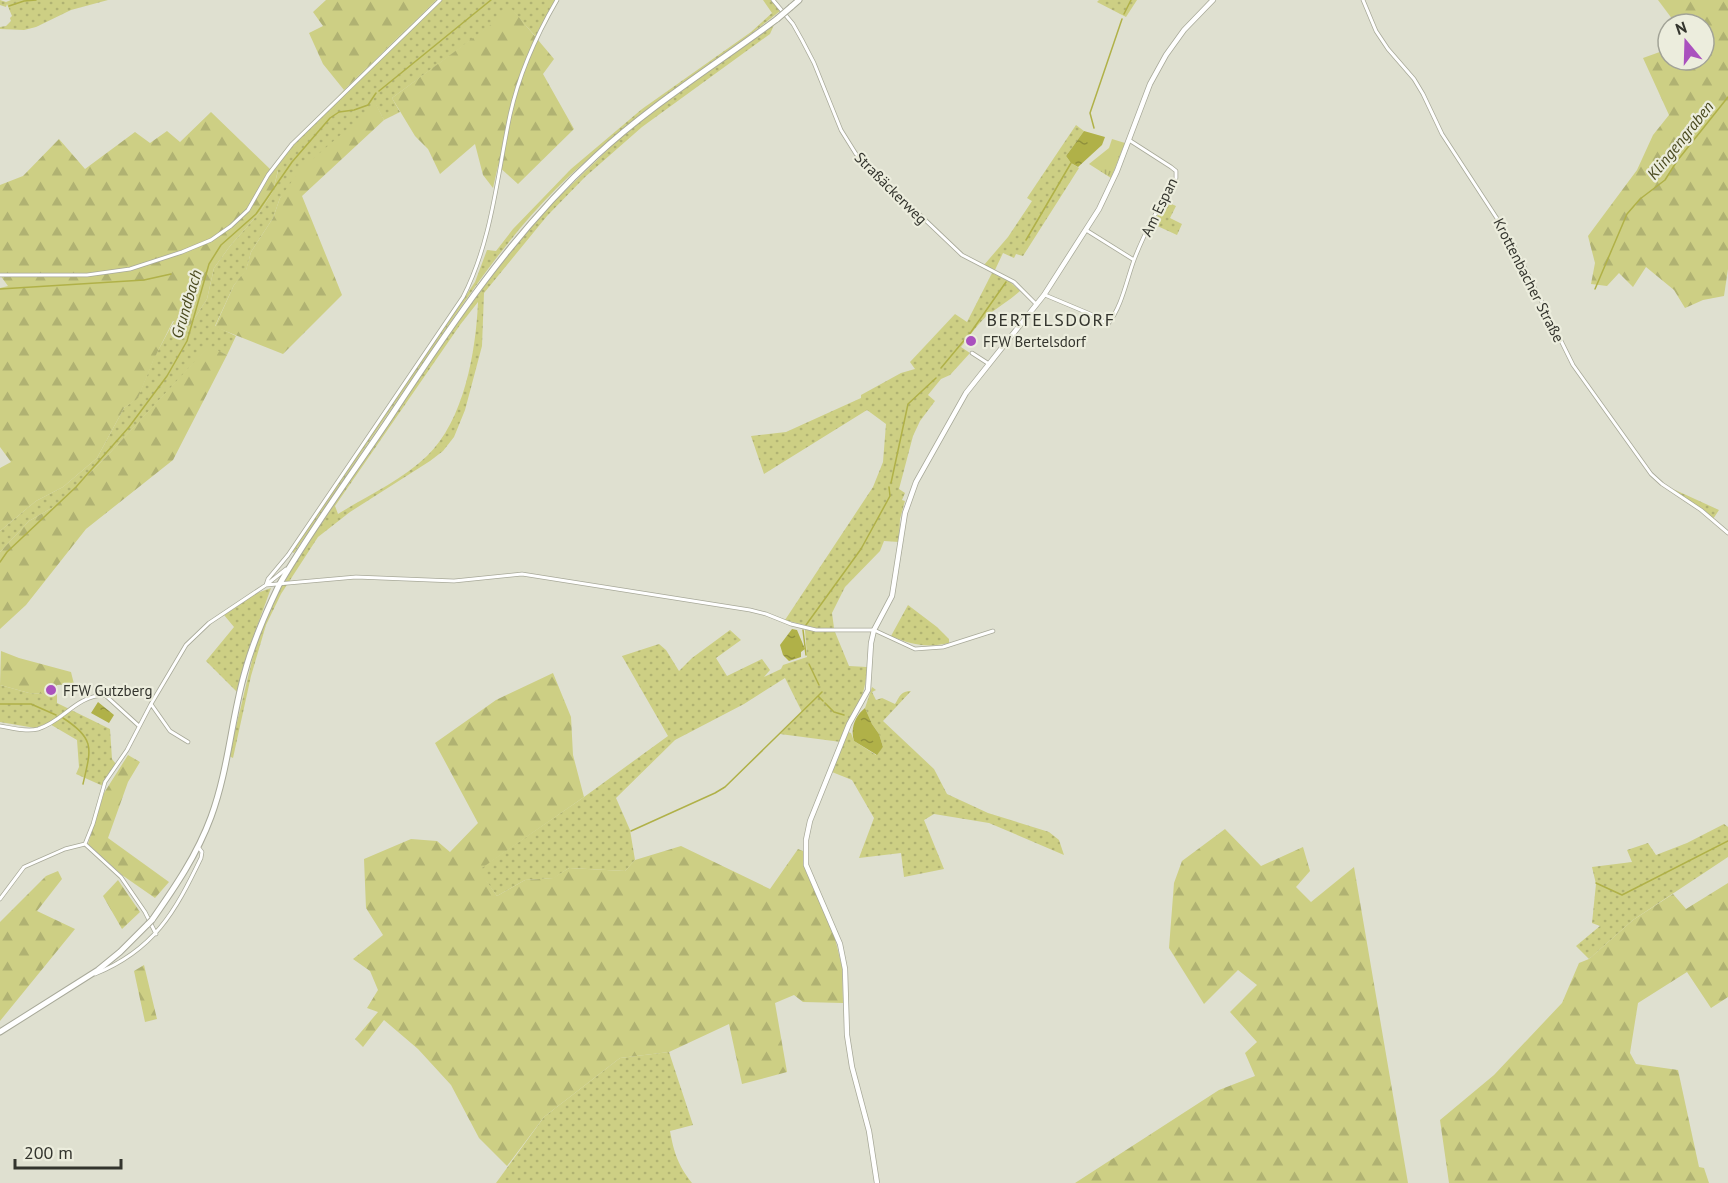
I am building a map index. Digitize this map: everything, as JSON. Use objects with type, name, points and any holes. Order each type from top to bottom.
[{"type":"main road","points":[[0,1032],[86,978],[120,952],[150,922],[171,894],[199,848],[212,816],[244,675],[263,620],[290,566],[470,298],[512,244],[553,198],[597,155],[645,114],[799,0]]},
{"type":"street","points":[[0,275],[87,275],[130,269],[211,240],[248,210],[268,175],[292,144],[440,0]]},
{"type":"street","points":[[266,585],[463,297],[473,277],[483,250],[517,90],[526,62],[557,0]]},
{"type":"street","name":"Straßäckerweg","points":[[773,0],[793,24],[802,40],[814,63],[840,130],[856,154],[962,255],[1014,282],[1037,305]]},
{"type":"street","points":[[877,1183],[869,1131],[852,1067],[845,969],[831,922],[809,876],[805,853],[810,821],[849,724],[869,685],[871,643],[874,630],[892,596],[905,513],[912,491],[938,440],[966,393],[1037,305],[1099,209],[1150,84],[1166,55],[1184,30],[1213,0]]},
{"type":"street","name":"Krottenbacher Straße","points":[[1363,0],[1376,31],[1419,87],[1442,134],[1511,240],[1573,365],[1651,474],[1701,510],[1728,533]]},
{"type":"street","name":"Am Espan","points":[[1044,295],[1095,316],[1108,324],[1114,316],[1134,260],[1156,210],[1176,178],[1176,171],[1129,140]]},
{"type":"street","points":[[1086,230],[1134,260]]},
{"type":"street","points":[[972,353],[989,364]]},
{"type":"street","points":[[85,844],[105,782],[127,750],[186,645],[209,623],[290,566]]},
{"type":"street","points":[[266,585],[356,578],[453,581],[522,574],[766,614],[790,624],[816,630],[874,630],[915,649],[952,645],[993,631]]},
{"type":"street","points":[[0,726],[30,730],[41,728],[76,703],[105,695],[139,726]]},
{"type":"street","points":[[151,704],[170,731],[188,742]]},
{"type":"street","points":[[85,844],[121,877],[145,912],[156,934]]},
{"type":"street","points":[[0,899],[24,867],[66,849],[85,844]]},
{"type":"street","points":[[86,978],[126,960],[156,934],[179,902],[189,883],[201,858],[202,852],[199,848]]},
{"type":"green space","points":[[0,0],[6,2],[11,0],[108,0],[71,10],[36,27],[24,30],[0,29],[11,21],[12,16],[7,4],[6,7],[0,5]]},
{"type":"green space","points":[[326,0],[436,0],[344,90],[323,64],[309,33],[323,26],[313,12]]},
{"type":"green space","points":[[436,0],[559,0],[536,37],[512,10],[392,98],[400,112],[384,120],[376,105],[280,198],[273,218],[251,252],[246,271],[234,285],[215,326],[236,336],[227,355],[209,347],[106,457],[57,505],[29,521],[0,552],[0,531],[36,501],[63,487],[97,458],[124,408],[138,397],[154,358],[174,321],[189,327],[207,299],[214,268],[260,212],[273,191],[278,171],[271,170],[344,90]]},
{"type":"green space","points":[[763,0],[771,0],[780,11],[582,164],[519,229],[470,294],[294,553],[292,552],[475,282],[487,250],[496,251],[513,229],[571,169],[642,109],[751,32],[772,13]]},
{"type":"green space","points":[[1099,0],[1137,0],[1126,17],[1097,2]]},
{"type":"green space","points":[[1658,0],[1728,0],[1728,269],[1724,296],[1703,300],[1685,308],[1674,290],[1646,267],[1633,287],[1619,273],[1607,286],[1591,284],[1595,263],[1588,236],[1637,170],[1653,135],[1669,115],[1643,58],[1656,53],[1656,72],[1716,72],[1716,12],[1667,12]]},
{"type":"green space","points":[[512,9],[554,59],[543,74],[574,129],[518,184],[498,166],[493,188],[483,175],[475,144],[440,174],[428,149],[415,136],[392,98]]},
{"type":"green space","points":[[774,25],[770,34],[642,127],[585,177],[547,216],[484,293],[482,346],[465,410],[454,437],[443,451],[430,461],[350,512],[318,537],[281,594],[266,625],[251,676],[233,758],[229,756],[255,648],[275,597],[299,556],[453,327],[503,259],[536,219],[622,136]],"holes":[[[478,302],[466,384],[459,405],[440,441],[407,473],[338,514],[335,506]]]},
{"type":"green space","points":[[376,104],[384,120],[302,196],[342,295],[283,354],[215,327],[234,285],[246,270],[251,252],[273,218],[280,198],[299,171]]},
{"type":"green space","points":[[211,112],[271,170],[278,170],[273,191],[260,212],[214,268],[207,299],[189,327],[173,321],[138,398],[124,408],[97,458],[63,487],[36,501],[0,531],[0,468],[11,462],[0,447],[0,288],[8,286],[0,275],[0,185],[23,176],[59,139],[85,169],[135,132],[150,143],[167,131],[180,142]]},
{"type":"green space","points":[[1076,125],[1084,131],[1066,156],[1079,168],[1023,256],[1016,254],[1014,258],[1003,253],[995,270],[984,265],[1008,237],[1032,201],[1027,198]]},
{"type":"green space","points":[[1112,139],[1125,143],[1111,178],[1089,164],[1109,148]]},
{"type":"green space","points":[[1165,201],[1176,206],[1170,218],[1182,224],[1177,235],[1153,224]]},
{"type":"green space","points":[[992,273],[1009,281],[1020,291],[981,321],[961,347],[970,353],[950,375],[941,379],[928,395],[935,401],[920,421],[913,436],[899,489],[905,493],[902,500],[905,501],[900,519],[899,542],[884,541],[880,551],[845,587],[832,613],[834,628],[816,628],[785,620],[873,487],[883,462],[886,424],[867,410],[764,474],[751,436],[786,432],[861,398],[861,395],[901,373],[915,369],[910,362],[955,314],[967,322]]},
{"type":"green space","points":[[209,346],[227,355],[173,460],[86,529],[26,605],[0,629],[0,552],[29,521],[57,505],[106,457]]},
{"type":"green space","points":[[1673,489],[1719,510],[1713,519]]},
{"type":"green space","points":[[271,588],[247,654],[238,693],[206,661],[234,627],[224,615],[257,593]]},
{"type":"green space","points":[[908,605],[937,627],[949,639],[949,643],[920,645],[891,636]]},
{"type":"green space","points":[[730,630],[741,640],[716,658],[727,676],[762,659],[770,670],[764,677],[781,669],[783,665],[807,657],[805,630],[835,632],[849,666],[867,667],[862,697],[841,742],[780,734],[802,712],[785,678],[744,704],[675,740],[616,798],[630,830],[635,860],[625,871],[569,868],[554,878],[525,880],[497,896],[478,870],[668,736],[622,656],[659,644],[666,650],[679,671],[692,658]]},
{"type":"green space","points":[[1,651],[71,672],[74,684],[57,685],[57,695],[29,693],[0,685]]},
{"type":"green space","points":[[553,673],[571,717],[573,755],[584,797],[479,870],[497,896],[525,880],[553,878],[569,868],[625,871],[635,860],[681,846],[770,889],[798,849],[803,851],[808,876],[833,930],[842,967],[843,1003],[803,1002],[794,995],[775,1003],[787,1072],[742,1084],[729,1024],[669,1052],[620,1058],[544,1117],[507,1166],[479,1138],[451,1085],[418,1049],[384,1020],[363,1047],[355,1039],[378,1012],[367,1008],[378,990],[370,971],[353,959],[383,935],[366,908],[364,859],[411,839],[437,841],[450,852],[478,823],[435,743],[496,700]]},
{"type":"green space","points":[[0,685],[29,693],[57,695],[57,703],[110,729],[112,759],[116,764],[103,786],[76,774],[79,767],[77,740],[48,723],[35,728],[0,722]]},
{"type":"green space","points":[[872,687],[876,690],[872,692],[876,700],[882,698],[895,704],[903,693],[911,691],[883,721],[934,769],[947,794],[988,813],[1049,832],[1059,840],[1064,855],[989,823],[934,814],[924,820],[944,869],[904,877],[901,853],[859,858],[874,818],[852,780],[832,772],[848,732],[851,733],[854,741],[876,755],[883,747],[879,734],[865,708]]},
{"type":"green space","points":[[128,755],[140,762],[128,782],[108,838],[169,882],[155,898],[122,875],[88,844],[104,793]]},
{"type":"green space","points":[[1724,824],[1728,827],[1728,857],[1633,920],[1589,959],[1576,946],[1600,926],[1592,923],[1596,884],[1592,867],[1632,862],[1627,850],[1648,843],[1656,855],[1687,843]]},
{"type":"green space","points":[[1225,829],[1261,866],[1303,847],[1310,871],[1296,887],[1311,902],[1354,867],[1408,1183],[1075,1183],[1219,1090],[1255,1076],[1245,1053],[1257,1042],[1230,1012],[1257,985],[1238,970],[1204,1004],[1169,948],[1174,883],[1182,861]]},
{"type":"green space","points":[[58,871],[62,879],[37,911],[75,929],[0,1021],[0,922],[46,876]]},
{"type":"green space","points":[[118,880],[140,912],[122,929],[103,896]]},
{"type":"green space","points":[[1728,883],[1728,997],[1711,1008],[1687,972],[1638,1003],[1630,1053],[1636,1064],[1678,1070],[1699,1167],[1704,1168],[1709,1183],[1449,1183],[1440,1120],[1494,1075],[1562,1003],[1579,963],[1589,959],[1633,920],[1673,894],[1686,909]]},
{"type":"green space","points":[[144,965],[157,1019],[145,1022],[134,971]]},
{"type":"green space","points":[[669,1052],[693,1125],[670,1131],[677,1158],[692,1183],[496,1183],[544,1117],[620,1058]]},
{"type":"water","points":[[1084,131],[1105,137],[1102,145],[1078,167],[1066,156]]},
{"type":"water","points":[[792,629],[797,630],[805,649],[801,652],[801,657],[789,661],[783,655],[780,645]]},
{"type":"water","points":[[98,702],[114,715],[109,723],[91,713]]},
{"type":"water","points":[[865,708],[879,734],[883,747],[877,755],[854,741],[854,723]]},
{"type":"waterway","points":[[9,6],[36,0]]},
{"type":"waterway","name":"Grundbach","points":[[379,91],[491,0]]},
{"type":"waterway","points":[[1124,14],[1131,0]]},
{"type":"waterway","points":[[1094,128],[1090,113],[1122,19]]},
{"type":"waterway","name":"Grundbach","points":[[0,562],[7,552],[76,487],[129,427],[167,376],[187,341],[209,264],[221,245],[256,214],[292,162],[330,118],[339,112],[368,105],[376,93]]},
{"type":"waterway","name":"Klingengraben","points":[[1595,289],[1627,214],[1640,199],[1665,180],[1677,161],[1728,97]]},
{"type":"waterway","points":[[1026,240],[1071,163]]},
{"type":"waterway","points":[[0,289],[144,280],[171,274]]},
{"type":"waterway","points":[[941,368],[971,332],[1006,282]]},
{"type":"waterway","points":[[891,483],[908,404],[936,378]]},
{"type":"waterway","points":[[806,625],[861,549],[890,496],[889,487]]},
{"type":"waterway","points":[[803,630],[806,655]]},
{"type":"waterway","points":[[809,664],[819,685]]},
{"type":"waterway","points":[[822,692],[818,696],[823,701]]},
{"type":"waterway","points":[[631,831],[725,787],[818,696]]},
{"type":"waterway","points":[[825,703],[834,712],[844,715]]},
{"type":"waterway","points":[[0,704],[31,704],[56,715]]},
{"type":"waterway","points":[[63,718],[74,725],[86,739],[89,753],[83,784]]},
{"type":"waterway","points":[[1596,883],[1622,895],[1728,841]]},
{"type":"place","name":"FFW Bertelsdorf","points":[[971,341]]},
{"type":"place","name":"FFW Gutzberg","points":[[51,690]]},
{"type":"district","name":"BERTELSDORF","points":[[1051,319]]}]
